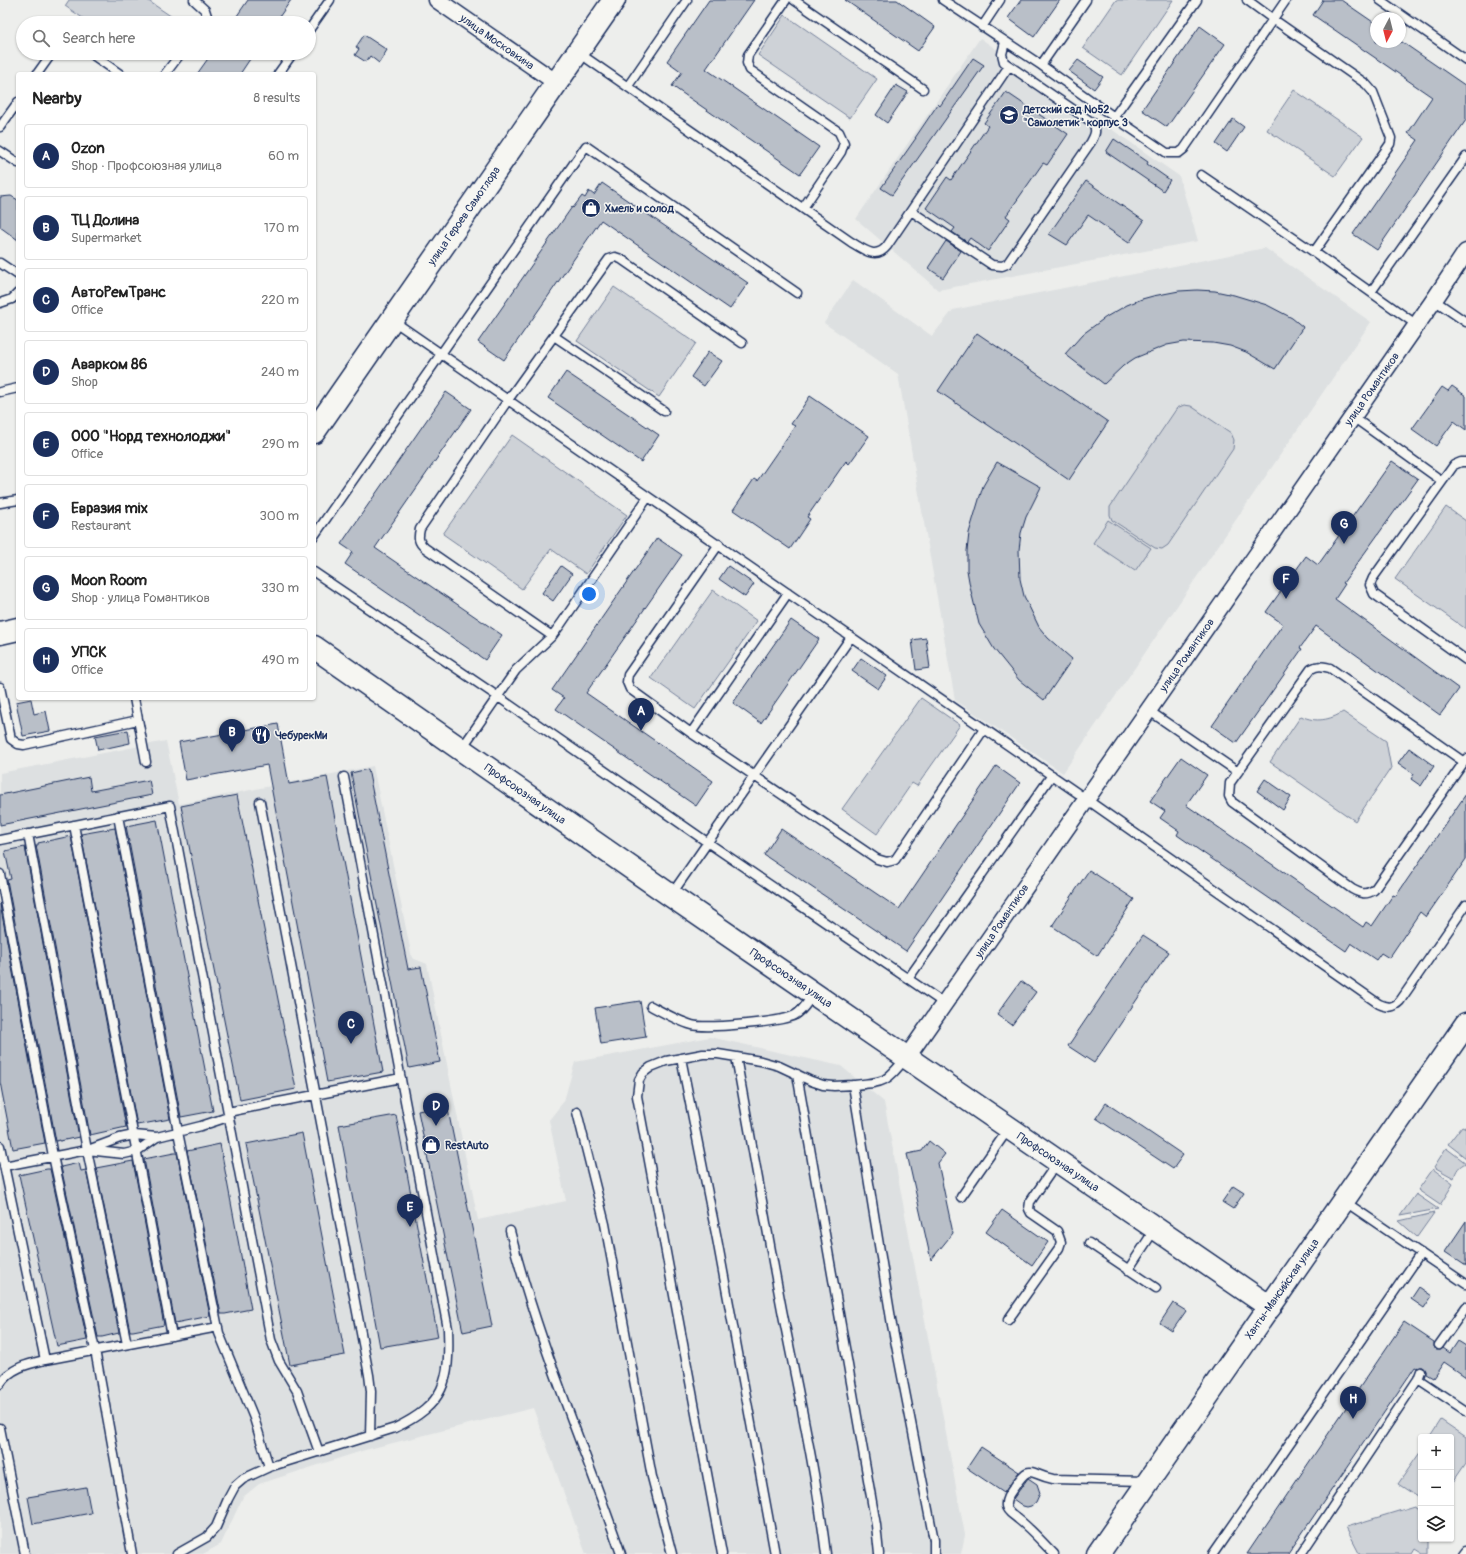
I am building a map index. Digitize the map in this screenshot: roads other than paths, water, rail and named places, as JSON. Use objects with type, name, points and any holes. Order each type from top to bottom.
[{"type":"main road","name":"улица Героев Самотлора","points":[[316,429],[614,0]]},
{"type":"main road","points":[[0,633],[16,629]]},
{"type":"main road","name":"Профсоюзная улица","points":[[316,648],[670,895],[1270,1307]]},
{"type":"main road","name":"Ханты-Мансийская улица","points":[[1098,1554],[1344,1201],[1463,1034]]},
{"type":"street","name":"улица Московкина","points":[[437,0],[557,83]]},
{"type":"street","name":"улица Романтиков","points":[[907,1057],[1417,325],[1466,252]]},
{"type":"lane","points":[[194,0],[205,10],[207,16]]},
{"type":"lane","points":[[316,20],[330,0]]},
{"type":"lane","points":[[628,86],[687,0]]},
{"type":"lane","points":[[786,0],[748,55],[747,63],[750,70],[839,132],[844,143],[841,152],[803,208]]},
{"type":"lane","points":[[794,0],[923,89]]},
{"type":"lane","points":[[943,0],[1041,65],[1167,154],[1179,153],[1184,149],[1286,0]]},
{"type":"lane","points":[[982,27],[1000,0]]},
{"type":"lane","points":[[1041,65],[1086,0]]},
{"type":"lane","points":[[1114,117],[1197,0]]},
{"type":"lane","points":[[1247,0],[1366,84],[1373,92],[1391,138],[1390,144],[1314,252]]},
{"type":"lane","points":[[1380,0],[1466,60]]},
{"type":"lane","points":[[911,211],[992,265],[1002,266],[1007,264],[1092,142],[1096,128],[1093,123],[1004,62],[1002,54],[1005,42]]},
{"type":"lane","points":[[578,52],[851,242],[874,254],[883,252],[1009,66]]},
{"type":"lane","points":[[39,72],[47,60]]},
{"type":"lane","points":[[100,60],[117,72]]},
{"type":"lane","points":[[167,72],[176,60]]},
{"type":"lane","points":[[279,72],[288,60]]},
{"type":"lane","points":[[0,127],[16,105]]},
{"type":"lane","points":[[316,533],[586,146],[797,293]]},
{"type":"lane","points":[[0,151],[16,162]]},
{"type":"lane","points":[[1371,292],[1466,157]]},
{"type":"lane","points":[[1201,175],[1314,252],[1417,325]]},
{"type":"lane","points":[[552,636],[420,543],[418,536],[420,529],[508,400],[609,259],[615,257],[620,259],[742,342]]},
{"type":"lane","points":[[0,263],[16,274]]},
{"type":"lane","points":[[0,303],[12,299],[16,295]]},
{"type":"lane","points":[[1434,300],[1466,322]]},
{"type":"lane","points":[[392,319],[719,544],[1386,1008],[1394,1006],[1400,1000],[1466,905]]},
{"type":"lane","points":[[554,336],[664,411]]},
{"type":"lane","points":[[0,392],[16,388]]},
{"type":"lane","points":[[1353,417],[1442,481]]},
{"type":"lane","points":[[1466,462],[1461,462],[1454,465],[1373,578],[1370,585],[1374,594],[1466,660]]},
{"type":"lane","points":[[461,749],[516,670],[552,636],[648,496]]},
{"type":"lane","points":[[0,504],[16,500]]},
{"type":"lane","points":[[719,544],[628,675],[627,682],[630,689],[691,733],[877,859],[887,862],[895,860],[984,729]]},
{"type":"lane","points":[[316,573],[945,1004]]},
{"type":"lane","points":[[691,733],[788,593]]},
{"type":"lane","points":[[670,895],[851,637]]},
{"type":"lane","points":[[1316,666],[1330,668],[1465,760],[1374,890],[1367,894],[1360,893],[1352,889],[1232,802],[1228,796],[1230,783],[1311,670],[1316,666]]},
{"type":"lane","points":[[0,687],[11,739],[18,744],[138,720]]},
{"type":"lane","points":[[134,700],[146,762]]},
{"type":"lane","points":[[1148,710],[1238,772]]},
{"type":"lane","points":[[908,979],[1052,775]]},
{"type":"lane","points":[[177,1554],[207,1537],[216,1527],[235,1486],[244,1478],[269,1467],[395,1428],[414,1419],[430,1406],[439,1395],[447,1375],[449,1350],[448,1329],[344,777]]},
{"type":"lane","points":[[260,802],[369,1375],[371,1391],[370,1436]]},
{"type":"lane","points":[[0,840],[170,806],[271,1340],[279,1361],[297,1391],[319,1452]]},
{"type":"lane","points":[[118,816],[178,1132],[219,1333],[254,1418],[269,1467]]},
{"type":"lane","points":[[74,825],[172,1336]]},
{"type":"lane","points":[[28,834],[87,1150],[127,1344]]},
{"type":"lane","points":[[0,874],[53,1156],[95,1350],[132,1554]]},
{"type":"lane","points":[[651,1006],[694,1026],[749,1023],[779,1020],[794,1016],[802,1009],[814,994]]},
{"type":"lane","points":[[722,1554],[637,1096],[639,1080],[643,1073],[651,1067],[681,1058],[703,1054],[718,1054],[761,1061],[779,1066],[823,1085],[853,1085],[884,1081],[907,1057]]},
{"type":"lane","points":[[736,1057],[762,1210],[814,1474],[826,1554]]},
{"type":"lane","points":[[681,1058],[723,1269],[775,1554]]},
{"type":"lane","points":[[797,1074],[875,1517],[879,1554]]},
{"type":"lane","points":[[4,1166],[87,1150],[120,1138],[134,1135],[157,1137],[178,1132],[228,1114],[401,1078]]},
{"type":"lane","points":[[853,1085],[892,1325],[934,1540],[934,1554]]},
{"type":"lane","points":[[577,1112],[605,1224],[652,1477],[672,1554]]},
{"type":"lane","points":[[961,1196],[1009,1128]]},
{"type":"lane","points":[[87,1150],[124,1154],[137,1151],[157,1137]]},
{"type":"lane","points":[[0,1146],[45,1360]]},
{"type":"lane","points":[[1008,1320],[1059,1248],[1061,1242],[1057,1231],[1031,1213],[1029,1209],[1030,1202],[1058,1161]]},
{"type":"lane","points":[[1344,1201],[1466,1284]]},
{"type":"lane","points":[[1128,1270],[1155,1229]]},
{"type":"lane","points":[[510,1231],[542,1338],[621,1554]]},
{"type":"lane","points":[[1089,1243],[1156,1288]]},
{"type":"lane","points":[[1213,1554],[1421,1253]]},
{"type":"lane","points":[[1439,1345],[1466,1307]]},
{"type":"lane","points":[[0,1384],[7,1375],[16,1369],[45,1360],[218,1327]]},
{"type":"lane","points":[[1301,1554],[1418,1379],[1421,1371]]},
{"type":"lane","points":[[1418,1379],[1466,1411]]},
{"type":"lane","points":[[0,1428],[25,1554]]},
{"type":"lane","points":[[1054,1554],[1025,1524],[1009,1511],[1006,1505],[1008,1497],[1023,1474],[1034,1471],[1044,1477],[1053,1479],[1149,1481]]},
{"type":"lane","points":[[1463,1554],[1466,1550]]},
{"type":"place","name":"Детский сад №52 \"Самолетик\" корпус 3","points":[[1009,115]]},
{"type":"place","name":"Хмель и солод","points":[[591,208]]},
{"type":"place","name":"Moon Room","points":[[1344,544]]},
{"type":"place","name":"Евразия mix","points":[[1286,599]]},
{"type":"place","name":"Ozon","points":[[641,731]]},
{"type":"place","name":"ЧебурекМи","points":[[261,735]]},
{"type":"place","name":"ТЦ Долина","points":[[232,752]]},
{"type":"place","name":"АвтоРемТранс","points":[[351,1044]]},
{"type":"place","name":"Аварком 86","points":[[436,1126]]},
{"type":"place","name":"RestAuto","points":[[431,1145]]},
{"type":"place","name":"ООО \"Норд технолоджи\"","points":[[410,1227]]},
{"type":"place","name":"УПСК","points":[[1353,1419]]}]
